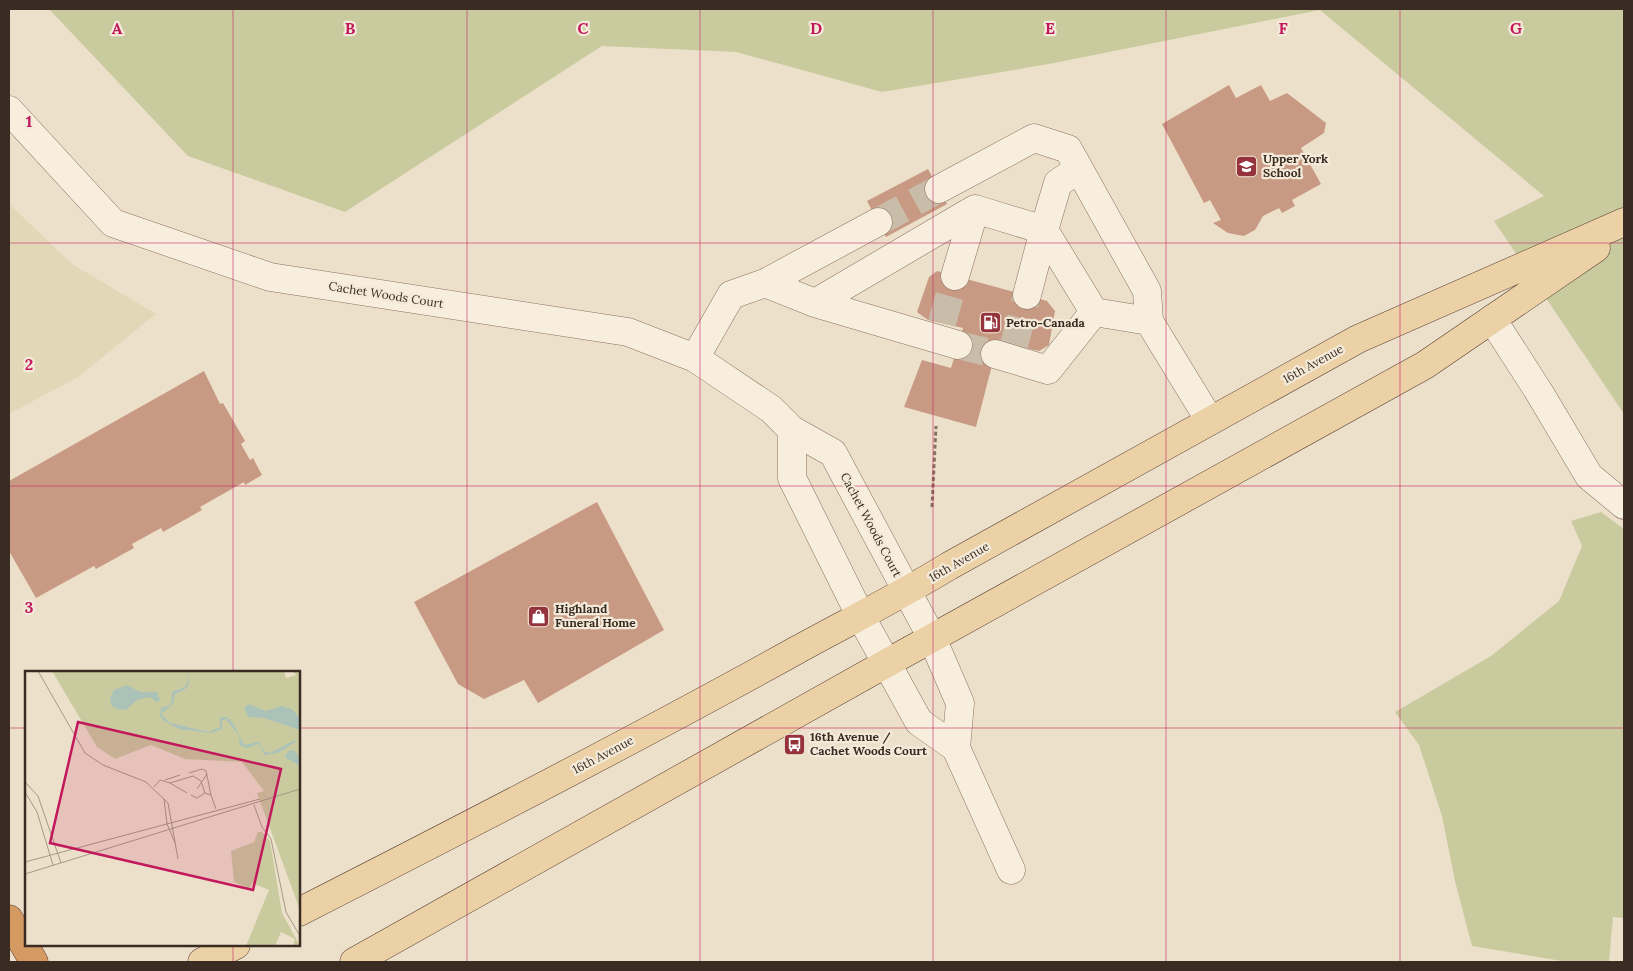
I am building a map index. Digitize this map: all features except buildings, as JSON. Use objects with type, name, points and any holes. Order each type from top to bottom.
[{"type":"highway","points":[[9,919],[34,962]]},
{"type":"main road","name":"16th Avenue","points":[[300,911],[693,708],[907,592],[949,566],[1358,339],[1624,222]]},
{"type":"main road","points":[[354,962],[887,663],[1425,365],[1624,229]]},
{"type":"main road","points":[[202,962],[234,946]]},
{"type":"street","name":"Cachet Woods Court","points":[[9,110],[113,223],[270,277],[628,332],[695,358],[771,409],[792,430],[833,454],[932,638],[960,704],[956,748]]},
{"type":"street","points":[[939,189],[1034,138],[1068,149],[1147,291],[1149,321],[1210,421]]},
{"type":"street","points":[[1027,295],[1058,183],[1079,169]]},
{"type":"street","points":[[814,302],[975,209],[1044,230],[1094,312],[1149,321]]},
{"type":"street","points":[[955,276],[975,209]]},
{"type":"street","points":[[695,358],[731,295],[765,283],[878,222]]},
{"type":"street","points":[[765,283],[814,302],[945,336]]},
{"type":"street","points":[[1007,353],[1048,370],[1094,312]]},
{"type":"street","points":[[1492,318],[1589,476],[1624,505]]},
{"type":"street","points":[[792,430],[792,478],[861,617],[919,722],[956,748],[1011,870]]},
{"type":"path","points":[[932,507],[936,426]]},
{"type":"shaded area","points":[[9,204],[72,264],[156,314],[78,377],[9,414]]},
{"type":"green space","points":[[49,9],[1624,9],[1624,414],[1494,221],[1544,196],[1320,10],[1049,64],[882,92],[736,52],[602,46],[345,212],[188,156]]},
{"type":"green space","points":[[1601,512],[1624,529],[1624,918],[1613,917],[1609,962],[1568,962],[1472,946],[1455,881],[1442,816],[1419,745],[1395,712],[1491,656],[1559,601],[1582,546],[1571,521]]},
{"type":"tunnel","points":[[878,222],[939,189]]},
{"type":"tunnel","points":[[942,323],[955,276]]},
{"type":"tunnel","points":[[1014,345],[1027,295]]},
{"type":"tunnel","points":[[958,345],[995,354]]},
{"type":"place","name":"Upper York School","points":[[1247,166]]},
{"type":"place","name":"Petro-Canada","points":[[990,323]]},
{"type":"place","name":"Highland Funeral Home","points":[[539,616]]},
{"type":"place","name":"16th Avenue / Cachet Woods Court","points":[[794,744]]}]
